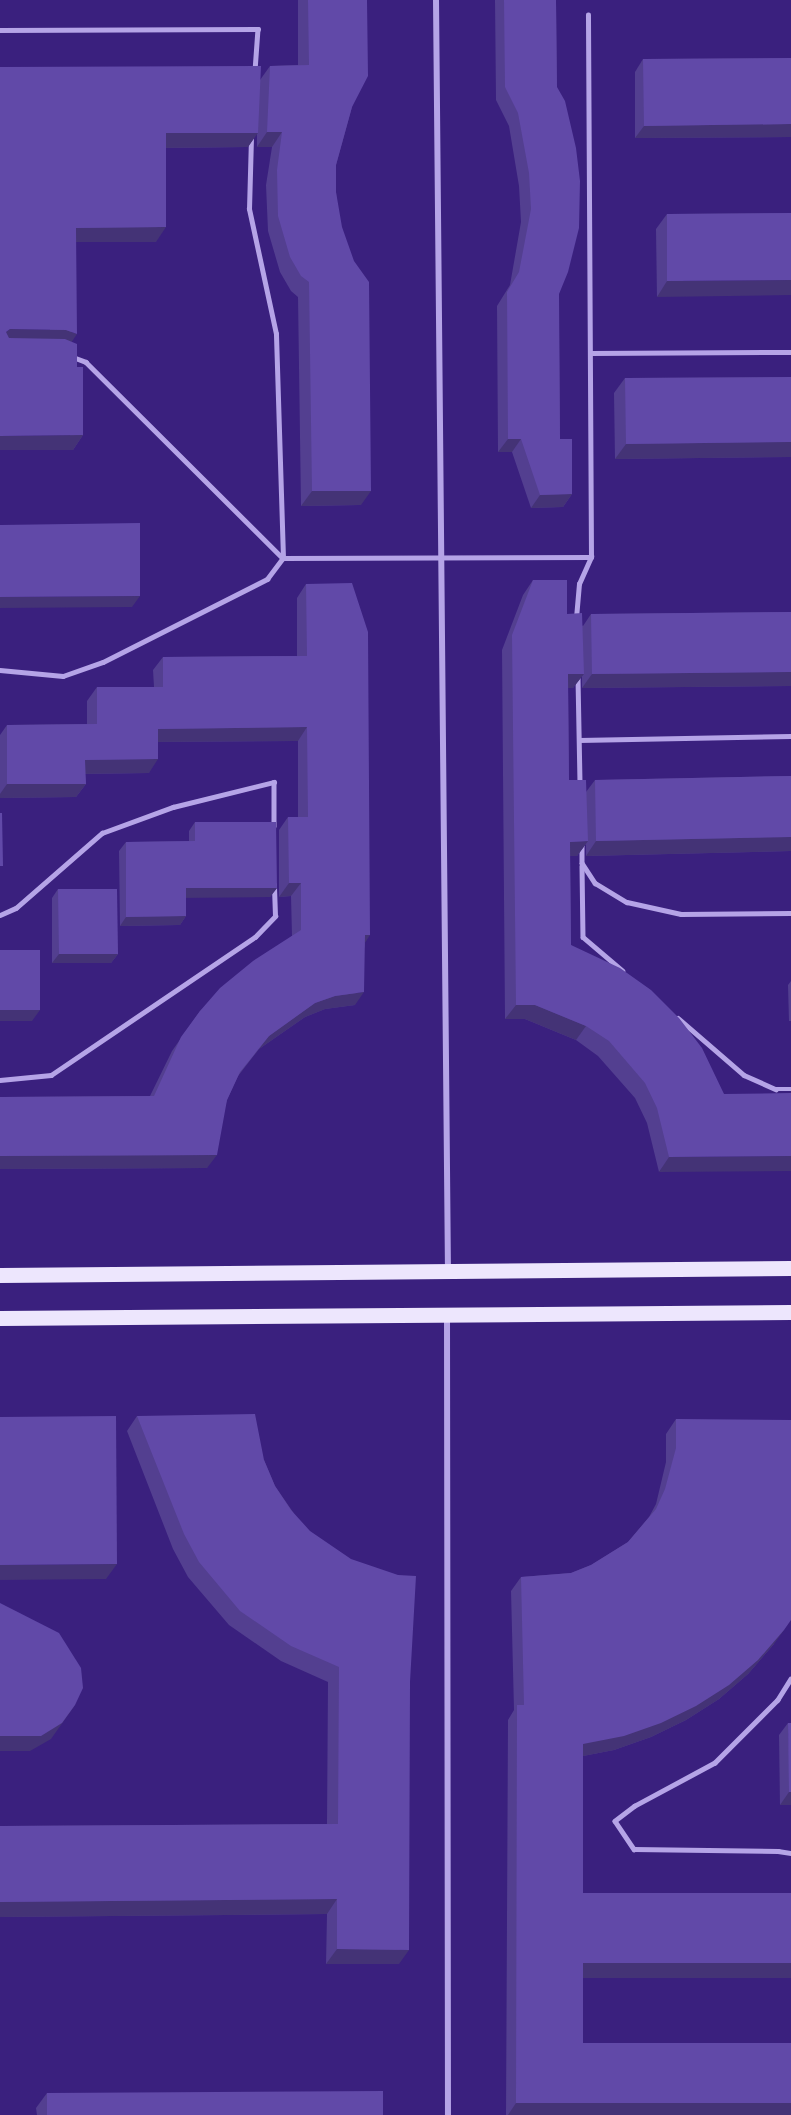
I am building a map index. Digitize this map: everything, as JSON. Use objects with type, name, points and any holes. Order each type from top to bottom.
[{"type":"main road","points":[[0,1275],[791,1268]]},
{"type":"main road","points":[[0,1318],[791,1312]]},
{"type":"street","points":[[436,0],[448,1271]]},
{"type":"street","points":[[447,1314],[448,2115]]},
{"type":"lane","points":[[576,627],[579,584],[591,557],[588,15]]},
{"type":"lane","points":[[0,30],[258,29],[255,75]]},
{"type":"lane","points":[[0,670],[63,676],[103,662],[267,579],[283,558],[276,334],[249,209],[251,133]]},
{"type":"lane","points":[[590,353],[791,352]]},
{"type":"lane","points":[[66,353],[86,362],[283,558],[591,557]]},
{"type":"lane","points":[[578,672],[581,796]]},
{"type":"lane","points":[[579,740],[791,736]]},
{"type":"lane","points":[[0,915],[16,908],[102,833],[173,807],[274,782],[274,838]]},
{"type":"lane","points":[[582,841],[583,937],[628,975]]},
{"type":"lane","points":[[582,863],[595,883],[627,902],[681,914],[791,913]]},
{"type":"lane","points":[[0,1080],[51,1076],[255,937],[275,916],[274,882]]},
{"type":"lane","points":[[673,1014],[744,1076],[776,1089],[791,1089]]},
{"type":"lane","points":[[791,1679],[778,1700],[715,1763],[635,1806],[615,1821],[634,1849],[791,1853]]},
{"type":"building","points":[[308,0],[367,0],[368,76],[352,107],[336,165],[336,192],[342,227],[354,261],[369,282],[371,491],[312,491],[309,282],[301,276],[290,257],[278,216],[277,170],[282,132],[267,132],[270,66],[309,65]]},
{"type":"building","points":[[504,0],[556,0],[557,87],[565,101],[576,148],[580,181],[579,228],[568,272],[559,294],[560,439],[572,439],[572,494],[540,495],[521,439],[508,439],[507,292],[519,272],[531,209],[529,173],[518,113],[505,87]]},
{"type":"building","points":[[791,58],[791,124],[644,126],[643,59]]},
{"type":"building","points":[[261,66],[258,133],[166,133],[166,227],[76,228],[77,334],[66,330],[10,329],[6,332],[9,338],[65,339],[77,344],[77,367],[83,367],[83,435],[0,436],[0,67]]},
{"type":"building","points":[[791,213],[791,280],[667,281],[667,214]]},
{"type":"building","points":[[791,377],[791,442],[626,444],[625,378]]},
{"type":"building","points":[[140,523],[140,596],[0,597],[0,525]]},
{"type":"building","points":[[533,580],[567,580],[567,614],[582,613],[584,674],[568,674],[569,780],[586,780],[588,841],[570,842],[571,945],[620,968],[651,990],[679,1018],[702,1048],[724,1094],[791,1093],[791,1156],[669,1157],[657,1108],[645,1083],[609,1041],[586,1026],[535,1005],[516,1005],[512,635]]},
{"type":"building","points":[[352,583],[368,632],[370,935],[365,935],[364,992],[335,996],[315,1003],[269,1036],[240,1072],[227,1100],[217,1155],[0,1156],[0,1097],[154,1096],[181,1037],[220,988],[253,961],[301,930],[301,883],[289,883],[288,817],[308,817],[307,727],[158,729],[158,759],[85,760],[86,784],[7,784],[7,725],[97,724],[97,687],[163,687],[163,657],[307,656],[306,584]]},
{"type":"building","points":[[791,612],[791,672],[592,674],[591,614]]},
{"type":"building","points":[[791,776],[791,837],[596,841],[595,780]]},
{"type":"building","points":[[0,813],[2,813],[3,866],[0,866]]},
{"type":"building","points":[[195,822],[276,822],[277,888],[186,888],[186,916],[126,917],[126,842],[195,841]]},
{"type":"building","points":[[58,889],[117,889],[118,954],[59,954]]},
{"type":"building","points":[[0,950],[40,950],[40,1010],[0,1010]]},
{"type":"building","points":[[255,1414],[264,1460],[275,1486],[291,1510],[310,1531],[351,1559],[398,1575],[416,1576],[410,1682],[409,1950],[337,1949],[337,1899],[0,1902],[0,1826],[338,1824],[339,1667],[291,1646],[240,1611],[199,1562],[184,1534],[137,1416]]},
{"type":"building","points":[[116,1416],[117,1564],[0,1565],[0,1417]]},
{"type":"building","points":[[676,1419],[791,1420],[791,1620],[758,1660],[729,1685],[696,1706],[661,1723],[624,1736],[583,1744],[583,1893],[791,1893],[791,1963],[583,1963],[583,2043],[791,2043],[791,2103],[516,2103],[517,1705],[524,1705],[521,1577],[571,1573],[591,1565],[628,1542],[656,1509],[665,1489],[676,1448]]},
{"type":"building","points":[[0,1603],[59,1633],[81,1668],[83,1688],[75,1705],[62,1723],[41,1736],[0,1736]]},
{"type":"building","points":[[788,1723],[791,1723],[791,1792],[789,1792]]},
{"type":"building","points":[[383,2091],[383,2115],[47,2115],[47,2093]]}]
